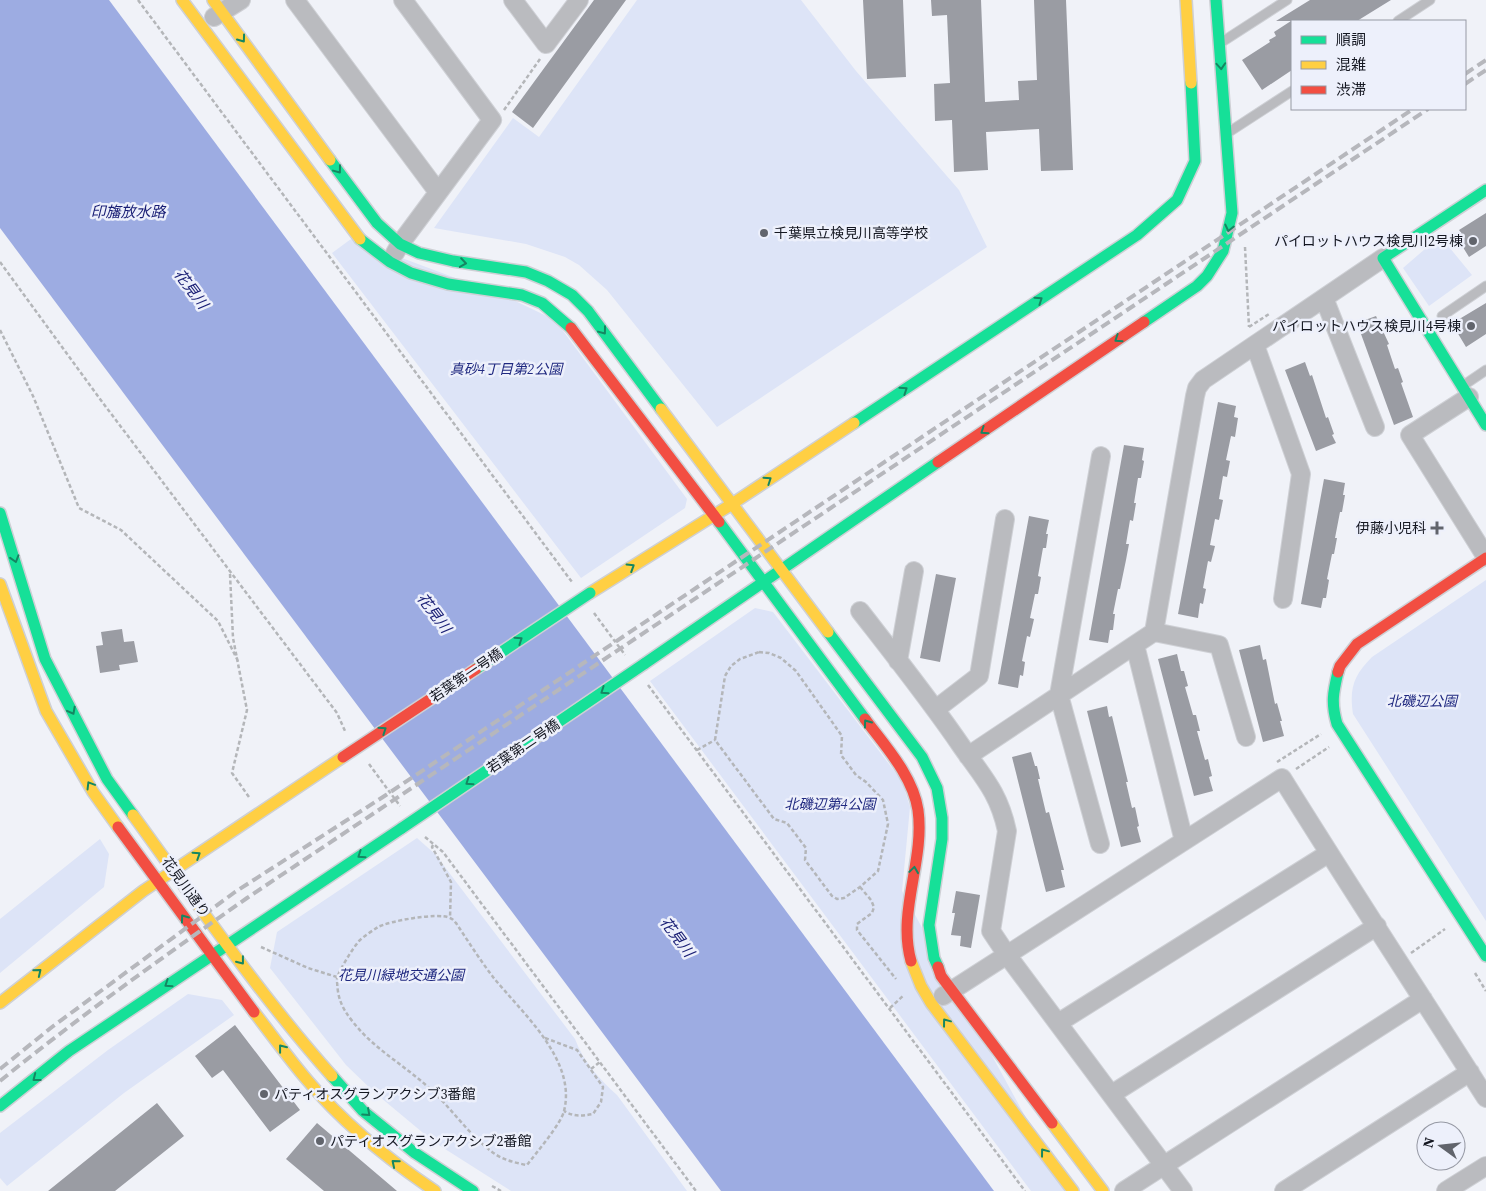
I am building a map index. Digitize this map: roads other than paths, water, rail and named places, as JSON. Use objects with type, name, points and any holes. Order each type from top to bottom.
[{"type":"street","points":[[182,0],[360,239],[390,262],[411,273],[448,284],[522,295],[542,303],[571,328],[764,581],[906,775],[918,809],[919,837],[906,929],[908,949],[921,986],[931,1003],[1073,1191]]},
{"type":"street","points":[[201,26],[218,6],[241,0]]},
{"type":"street","points":[[294,0],[438,192]]},
{"type":"street","points":[[390,262],[400,244],[492,120],[403,0]]},
{"type":"street","points":[[513,0],[546,44],[579,0]]},
{"type":"street","name":"若葉第一号橋","points":[[0,1003],[157,881],[590,593],[732,504],[1137,236],[1177,200],[1195,161],[1186,0]]},
{"type":"street","name":"若葉第二号橋","points":[[0,1106],[69,1051],[644,664],[1197,286],[1207,276],[1223,251],[1232,213],[1216,0]]},
{"type":"street","points":[[218,6],[377,223],[400,244],[419,253],[452,261],[526,272],[548,281],[572,295],[588,311],[782,568],[922,757],[937,788],[942,818],[942,839],[930,925],[934,958],[941,976],[1103,1191]]},
{"type":"street","points":[[1154,632],[1195,396],[1203,380],[1486,190]]},
{"type":"street","points":[[1383,258],[1486,425]]},
{"type":"street","points":[[1324,298],[1375,428]]},
{"type":"street","points":[[1255,345],[1301,474],[1284,599]]},
{"type":"street","points":[[1465,392],[1410,435],[1486,558],[1357,644],[1340,666],[1333,691],[1332,706],[1337,724],[1486,956]]},
{"type":"street","points":[[1100,844],[1060,695],[1101,456]]},
{"type":"street","name":"花見川通り","points":[[0,513],[44,659],[107,779],[228,945],[304,1044],[363,1111],[415,1153],[473,1191]]},
{"type":"street","points":[[936,709],[979,676],[1005,519]]},
{"type":"street","points":[[898,661],[914,571]]},
{"type":"street","name":"花見川通り","points":[[0,584],[46,711],[93,792],[211,955],[309,1082],[351,1126],[405,1171],[434,1191]]},
{"type":"street","points":[[860,611],[936,709],[996,794],[1004,815],[1006,831],[1005,848],[991,931],[1183,1191]]},
{"type":"street","points":[[968,756],[1154,632],[1219,645],[1246,737]]},
{"type":"street","points":[[1135,644],[1184,841]]},
{"type":"street","points":[[931,1003],[1282,778],[1486,1098]]},
{"type":"street","points":[[1058,1023],[1329,853]]},
{"type":"street","points":[[1112,1094],[1377,926]]},
{"type":"street","points":[[1124,1191],[1163,1164],[1423,999]]},
{"type":"street","points":[[1284,1191],[1470,1072]]},
{"type":"street","points":[[1446,1191],[1486,1166]]},
{"type":"lane","points":[[1219,43],[1287,0]]},
{"type":"lane","points":[[1400,20],[1430,0]]},
{"type":"lane","points":[[1226,134],[1291,91]]},
{"type":"lane","points":[[1442,316],[1486,286]]},
{"type":"lane","points":[[1465,392],[1486,370]]},
{"type":"water","name":"印旛放水路","points":[[0,0],[109,0],[994,1191],[721,1191],[0,228]]},
{"type":"railway","points":[[1466,73],[1486,60]]},
{"type":"railway","points":[[1466,83],[1486,70]]},
{"type":"railway","points":[[0,1069],[52,1027],[235,892],[386,795],[1412,110]]},
{"type":"railway","points":[[0,1081],[91,1010],[247,898],[1427,110]]},
{"type":"place","name":"千葉県立検見川高等学校","points":[[764,233]]},
{"type":"place","name":"パイロットハウス検見川2号棟","points":[[1473,241]]},
{"type":"place","name":"パイロットハウス検見川4号棟","points":[[1471,326]]},
{"type":"place","name":"伊藤小児科","points":[[1437,528]]},
{"type":"place","name":"パティオスグランアクシブ3番館","points":[[264,1094]]},
{"type":"place","name":"パティオスグランアクシブ2番館","points":[[320,1141]]},
{"type":"water label","name":"花見川","points":[[191,289]]},
{"type":"water label","name":"花見川","points":[[434,613]]},
{"type":"water label","name":"花見川","points":[[677,937]]},
{"type":"park label","name":"真砂4丁目第2公園","points":[[506,369]]},
{"type":"park label","name":"北磯辺公園","points":[[1422,701]]},
{"type":"park label","name":"北磯辺第4公園","points":[[830,804]]},
{"type":"park label","name":"花見川緑地交通公園","points":[[401,975]]}]
